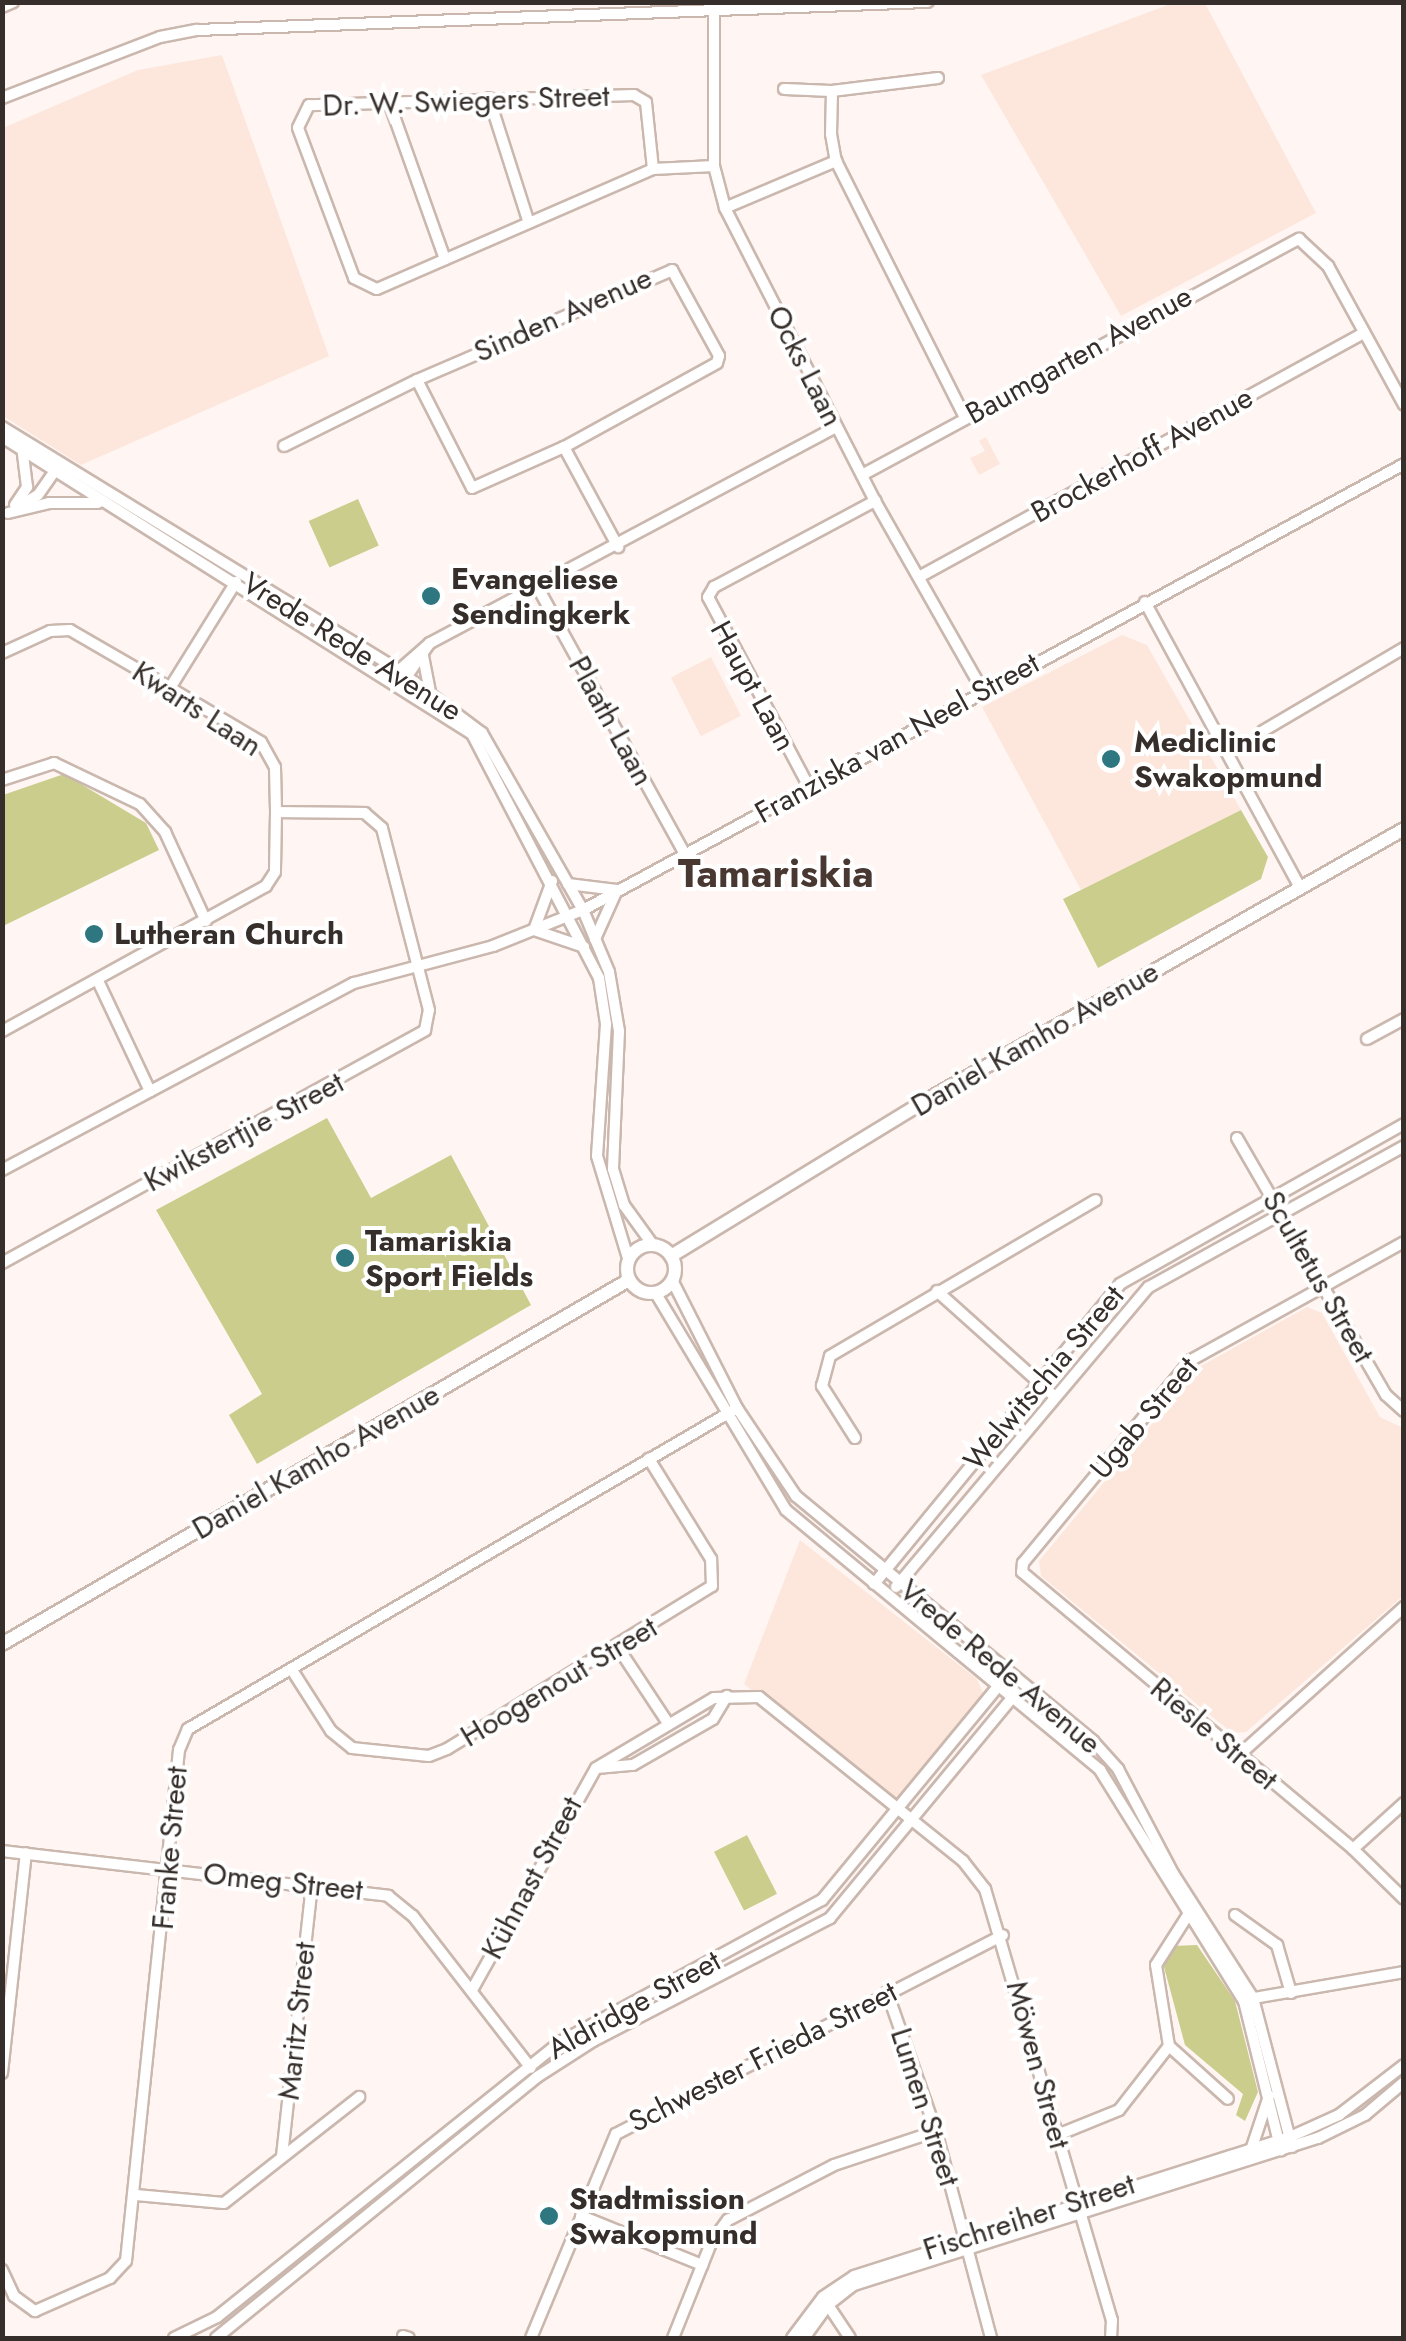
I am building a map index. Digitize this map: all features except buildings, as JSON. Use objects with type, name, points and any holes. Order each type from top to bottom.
[{"type":"main road","name":"Daniel Kamho Avenue","points":[[671,1256],[1404,829]]},
{"type":"main road","points":[[653,1245],[671,1256],[672,1280],[655,1292],[629,1280],[629,1262],[653,1245]]},
{"type":"main road","name":"Daniel Kamho Avenue","points":[[2,1644],[629,1280]]},
{"type":"street","points":[[2,7],[12,2]]},
{"type":"street","points":[[2,98],[160,37],[198,30],[714,15],[803,6],[927,2]]},
{"type":"street","name":"Ocks Laan","points":[[714,15],[714,166],[725,208],[874,500],[983,692]]},
{"type":"street","points":[[784,89],[832,91],[938,78]]},
{"type":"street","points":[[832,91],[836,160],[966,417]]},
{"type":"street","points":[[489,98],[529,223]]},
{"type":"street","name":"Dr. W. Swiegers Street","points":[[653,169],[641,98],[489,98],[309,105],[298,128],[363,286],[378,289],[653,169],[714,166]]},
{"type":"street","points":[[389,102],[445,259]]},
{"type":"street","points":[[725,208],[836,160]]},
{"type":"street","name":"Baumgarten Avenue","points":[[862,476],[1299,240],[1328,266],[1364,333]]},
{"type":"street","name":"Sinden Avenue","points":[[284,446],[417,380],[672,270],[720,356],[717,363],[564,447],[472,488],[417,380]]},
{"type":"street","points":[[1364,333],[1404,405]]},
{"type":"street","name":"Brockerhoff Avenue","points":[[919,577],[1364,333]]},
{"type":"street","points":[[400,677],[430,643],[836,427]]},
{"type":"street","name":"Vrede Rede Avenue","points":[[2,428],[104,504],[431,693],[482,733],[595,939],[619,1011],[613,1169],[624,1204],[653,1245]]},
{"type":"street","name":"Vrede Rede Avenue","points":[[2,437],[236,581]]},
{"type":"street","points":[[564,447],[618,546]]},
{"type":"street","points":[[5,514],[28,488],[23,452]]},
{"type":"street","name":"Franziska van Neel Street","points":[[2,1170],[321,999],[571,916],[1404,464]]},
{"type":"street","points":[[5,514],[38,495],[56,469]]},
{"type":"street","name":"Haupt Laan","points":[[809,787],[708,597],[714,587],[874,500]]},
{"type":"street","points":[[5,514],[48,503],[104,504]]},
{"type":"street","points":[[170,688],[236,581]]},
{"type":"street","name":"Plaath Laan","points":[[538,588],[685,854]]},
{"type":"street","points":[[1145,602],[1300,888]]},
{"type":"street","name":"Kwarts Laan","points":[[2,653],[50,631],[70,630],[170,688],[261,742],[275,767],[276,812],[272,880],[206,921],[6,1029]]},
{"type":"street","points":[[400,677],[424,655],[430,643]]},
{"type":"street","points":[[1263,730],[1404,648]]},
{"type":"street","points":[[424,655],[431,693]]},
{"type":"street","name":"Vrede Rede Avenue","points":[[400,677],[472,734],[571,916],[599,978],[606,1024],[599,1173],[629,1262]]},
{"type":"street","points":[[2,780],[54,763],[140,804],[165,832],[206,921]]},
{"type":"street","name":"Kwikstertjie Street","points":[[2,1263],[418,1038],[429,1010],[420,964],[374,818],[276,812]]},
{"type":"street","points":[[552,880],[534,930],[584,947]]},
{"type":"street","points":[[567,883],[616,890],[595,939]]},
{"type":"street","points":[[98,981],[150,1091]]},
{"type":"street","points":[[2,1014],[6,1029]]},
{"type":"street","points":[[1367,1040],[1404,1019]]},
{"type":"street","name":"Welwitschia Street","points":[[874,1584],[1120,1284],[1270,1194],[1404,1124]]},
{"type":"street","name":"Scultetus Street","points":[[1237,1138],[1386,1395],[1404,1410]]},
{"type":"street","name":"Welwitschia Street","points":[[889,1596],[1053,1395],[1149,1287],[1280,1211],[1404,1146]]},
{"type":"street","points":[[855,1438],[822,1386],[823,1367],[937,1292],[1096,1200]]},
{"type":"street","name":"Ugab Street","points":[[1022,1572],[1022,1562],[1190,1360],[1404,1242]]},
{"type":"street","name":"Vrede Rede Avenue","points":[[672,1280],[737,1408],[796,1496],[1107,1754],[1248,1999],[1286,2144]]},
{"type":"street","name":"Vrede Rede Avenue","points":[[655,1292],[725,1416],[786,1510],[1083,1754],[1118,1796],[1188,1914],[1248,1999],[1286,2144]]},
{"type":"street","points":[[937,1292],[1053,1395]]},
{"type":"street","name":"Franke Street","points":[[2,2270],[14,2296],[35,2311],[110,2278],[126,2261],[184,1736],[737,1408]]},
{"type":"street","name":"Hoogenout Street","points":[[292,1670],[340,1742],[429,1756],[692,1603],[715,1575],[649,1459]]},
{"type":"street","name":"Riesle Street","points":[[1022,1572],[1353,1849],[1404,1899]]},
{"type":"street","points":[[1239,1755],[1404,1607]]},
{"type":"street","points":[[618,1646],[668,1724]]},
{"type":"street","name":"Aldridge Street","points":[[174,2338],[218,2317],[529,2066],[637,1999],[822,1900],[898,1813],[1010,1673]]},
{"type":"street","name":"Aldridge Street","points":[[216,2338],[230,2335],[537,2077],[646,2014],[830,1918],[1023,1684]]},
{"type":"street","points":[[728,1696],[759,1697],[912,1823]]},
{"type":"street","name":"Kühnast Street","points":[[472,1990],[596,1768],[668,1724],[728,1696]]},
{"type":"street","name":"Kühnast Street","points":[[596,1768],[632,1766],[713,1719],[728,1696]]},
{"type":"street","points":[[1118,1796],[1129,1789]]},
{"type":"street","points":[[1353,1849],[1404,1803]]},
{"type":"street","name":"Möwen Street","points":[[912,1823],[976,1875],[1003,1935],[1056,2136],[1112,2320],[1111,2338]]},
{"type":"street","name":"Omeg Street","points":[[2,1851],[388,1896],[413,1916],[537,2077]]},
{"type":"street","points":[[2,2073],[26,1853]]},
{"type":"street","name":"Maritz Street","points":[[282,2156],[312,1885]]},
{"type":"street","points":[[1188,1914],[1156,1965],[1170,2046],[1228,2098]]},
{"type":"street","points":[[1235,1915],[1277,1945],[1291,1992]]},
{"type":"street","name":"Schwester Frieda Street","points":[[531,2338],[604,2153],[626,2125],[1003,1935]]},
{"type":"street","points":[[1248,1999],[1404,1972]]},
{"type":"street","name":"Lumen Street","points":[[887,1992],[936,2131],[968,2240],[990,2338]]},
{"type":"street","points":[[637,1999],[646,2014]]},
{"type":"street","points":[[1056,2136],[1118,2110],[1170,2046]]},
{"type":"street","points":[[1286,2144],[1339,2115],[1404,2065]]},
{"type":"street","points":[[1286,2144],[1364,2115],[1404,2082]]},
{"type":"street","points":[[1252,2147],[1270,2084]]},
{"type":"street","name":"Maritz Street","points":[[136,2195],[224,2203],[360,2097]]},
{"type":"street","points":[[673,2338],[719,2229],[741,2210],[834,2165],[936,2131]]},
{"type":"street","name":"Fischreiher Street","points":[[1077,2206],[1252,2147],[1286,2144]]},
{"type":"street","name":"Fischreiher Street","points":[[792,2338],[826,2301],[871,2278],[968,2240],[1286,2144]]},
{"type":"street","points":[[581,2216],[702,2265]]},
{"type":"street","points":[[826,2301],[850,2338]]},
{"type":"street","name":"Fischreiher Street","points":[[804,2338],[826,2301]]},
{"type":"street","points":[[218,2317],[230,2335]]},
{"type":"shaded area","points":[[1173,3],[1205,3],[1316,213],[1121,316],[981,75]]},
{"type":"shaded area","points":[[222,55],[329,356],[81,465],[3,416],[3,128],[138,70]]},
{"type":"shaded area","points":[[986,437],[1000,464],[979,475],[970,458],[985,451],[979,441]]},
{"type":"shaded area","name":"Mediclinic Swakopmund","points":[[1122,635],[1147,645],[1241,810],[1081,890],[982,707]]},
{"type":"shaded area","points":[[711,657],[741,716],[701,736],[671,677]]},
{"type":"shaded area","points":[[1307,1307],[1322,1313],[1380,1417],[1403,1428],[1403,1596],[1246,1732],[1232,1733],[1041,1576],[1039,1561],[1199,1367]]},
{"type":"shaded area","points":[[800,1540],[977,1679],[984,1695],[893,1809],[744,1684]]},
{"type":"green space","points":[[358,499],[379,546],[329,568],[309,521]]},
{"type":"green space","points":[[64,774],[146,823],[159,850],[3,926],[3,795]]},
{"type":"green space","points":[[1241,810],[1268,857],[1261,879],[1098,968],[1063,899]]},
{"type":"green space","name":"Tamariskia Sport Fields","points":[[327,1118],[371,1198],[451,1155],[531,1305],[257,1464],[229,1415],[262,1394],[156,1210]]},
{"type":"green space","points":[[747,1835],[777,1894],[744,1911],[714,1852]]},
{"type":"green space","points":[[1197,1945],[1235,2001],[1258,2092],[1245,2121],[1236,2115],[1243,2094],[1185,2045],[1164,1967],[1172,1946]]},
{"type":"place","name":"Evangeliese Sendingkerk","points":[[431,596]]},
{"type":"place","name":"Mediclinic Swakopmund","points":[[1111,759]]},
{"type":"place","name":"Lutheran Church","points":[[94,934]]},
{"type":"place","name":"Tamariskia Sport Fields","points":[[345,1258]]},
{"type":"place","name":"Stadtmission Swakopmund","points":[[549,2216]]},
{"type":"district","name":"Tamariskia","points":[[776,873]]}]
